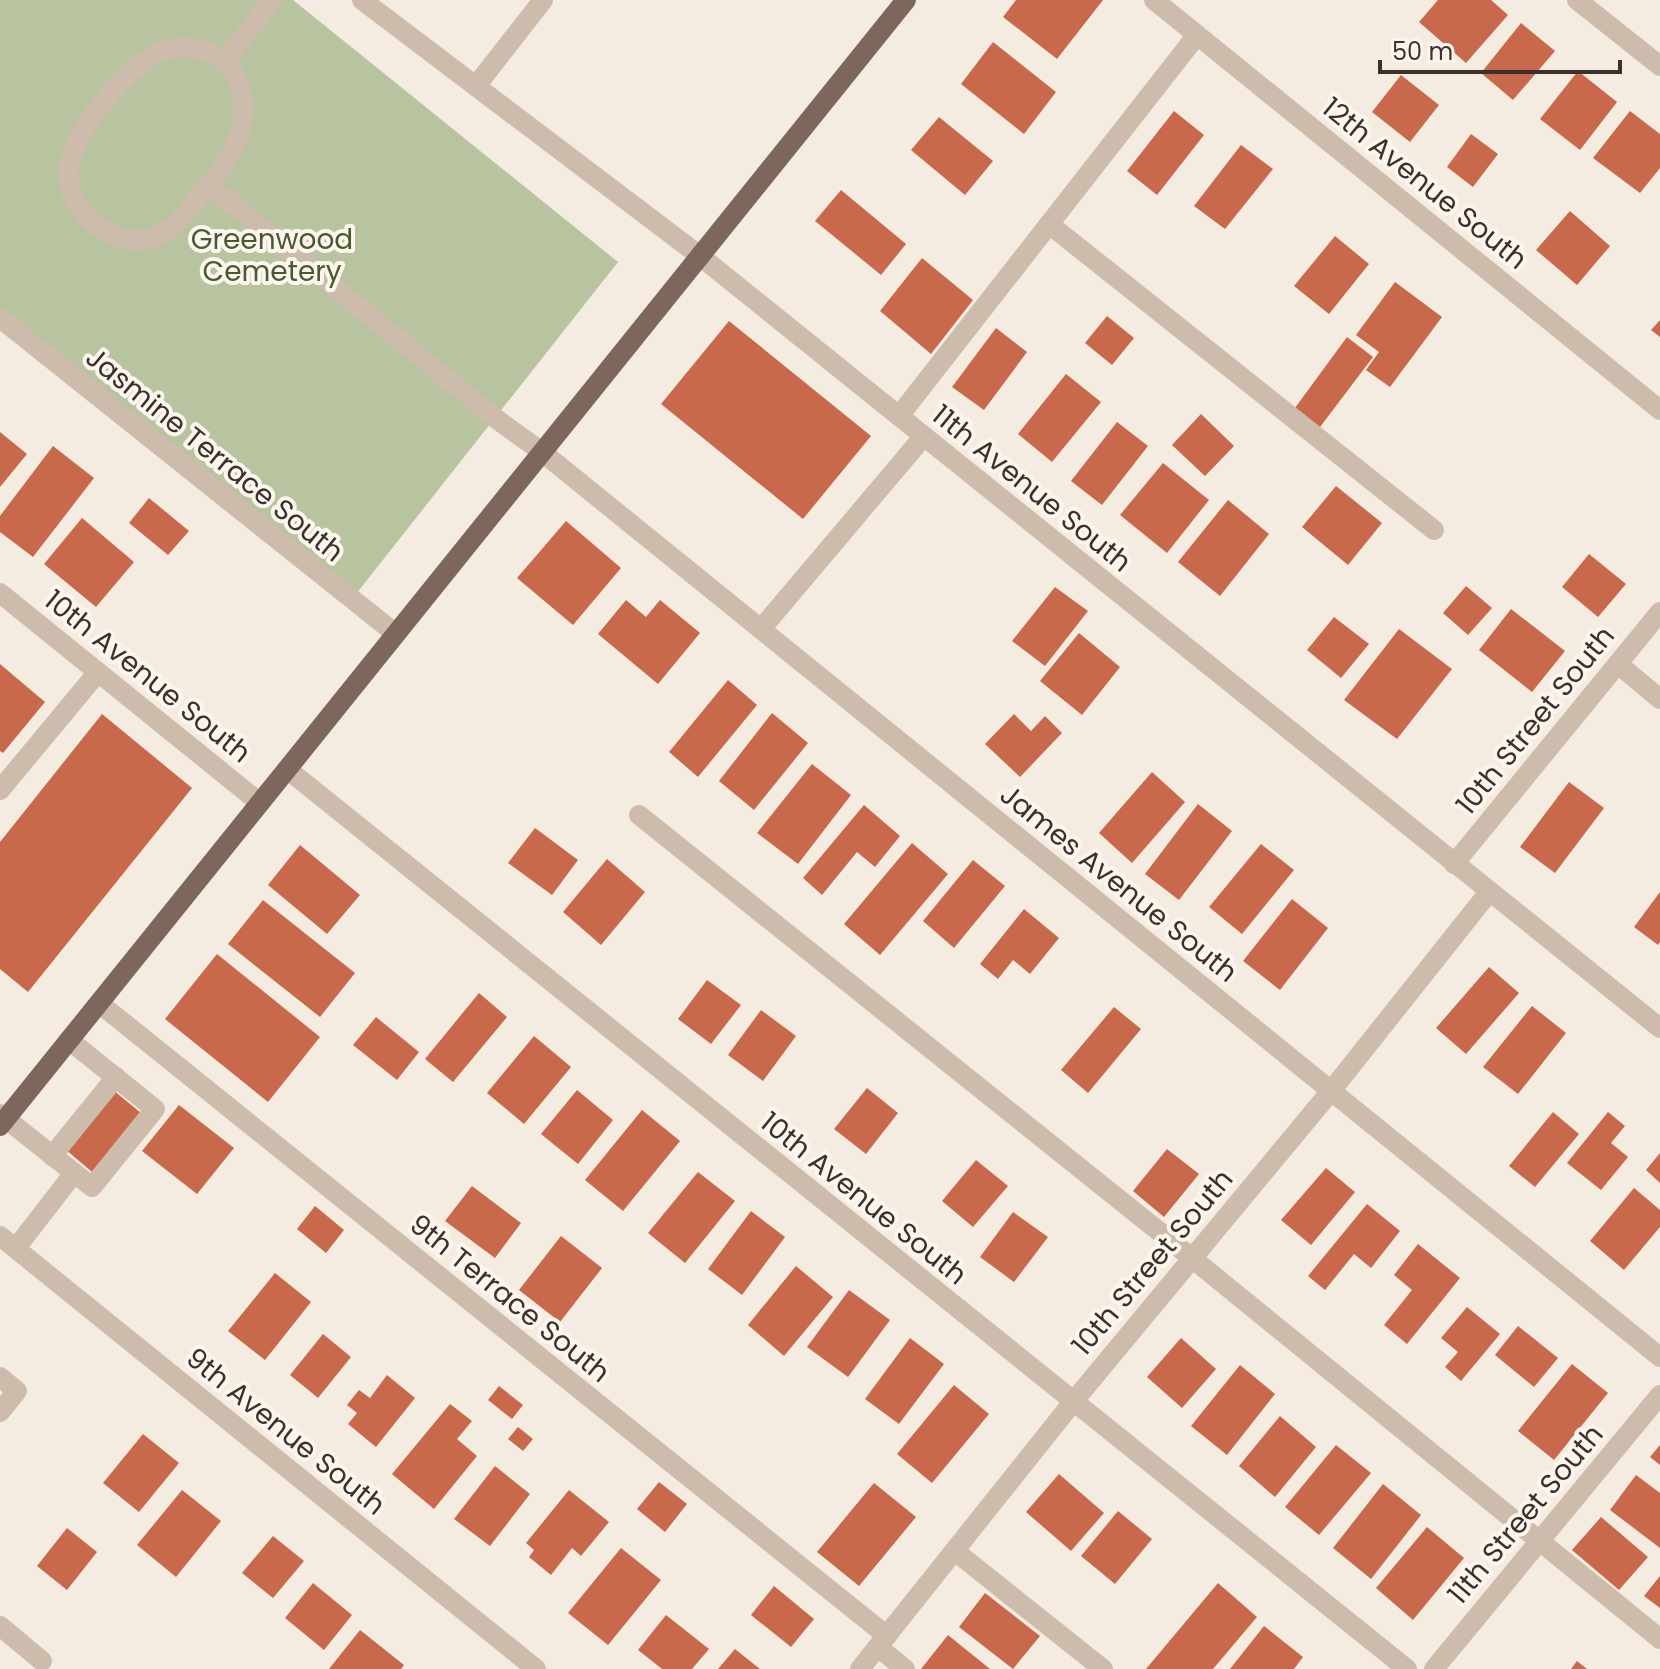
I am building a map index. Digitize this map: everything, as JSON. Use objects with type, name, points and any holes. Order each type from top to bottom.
[{"type":"main road","points":[[2,1120],[906,0]]},
{"type":"street","points":[[225,61],[272,0]]},
{"type":"street","name":"11th Avenue South","points":[[362,0],[700,256],[1660,1028]]},
{"type":"street","points":[[476,86],[543,0]]},
{"type":"street","name":"12th Avenue South","points":[[1154,0],[1660,410]]},
{"type":"street","points":[[1577,0],[1660,66]]},
{"type":"street","points":[[899,416],[1197,35]]},
{"type":"street","points":[[185,47],[213,54],[225,61],[243,98],[243,126],[209,185],[172,226],[159,235],[134,240],[110,234],[88,218],[77,204],[68,176],[71,159],[92,120],[118,85],[158,52],[185,47]]},
{"type":"street","name":"James Avenue South","points":[[209,185],[1660,1357]]},
{"type":"street","points":[[1049,224],[1434,530]]},
{"type":"street","name":"Jasmine Terrace South","points":[[0,318],[396,634]]},
{"type":"street","points":[[761,629],[924,436]]},
{"type":"street","name":"10th Avenue South","points":[[0,593],[260,803]]},
{"type":"street","name":"10th Street South","points":[[1454,864],[1660,612]]},
{"type":"street","points":[[1618,664],[1660,699]]},
{"type":"street","points":[[0,790],[98,672]]},
{"type":"street","name":"10th Avenue South","points":[[287,769],[1407,1669]]},
{"type":"street","points":[[639,815],[1192,1258],[1660,1639]]},
{"type":"street","name":"10th Street South","points":[[860,1669],[1073,1402],[1331,1091],[1489,892]]},
{"type":"street","name":"9th Terrace South","points":[[99,1003],[882,1641],[905,1669]]},
{"type":"street","points":[[2,1120],[92,1187],[155,1109],[69,1040]]},
{"type":"street","points":[[52,1156],[116,1077]]},
{"type":"street","points":[[8,1242],[74,1173]]},
{"type":"street","name":"9th Avenue South","points":[[8,1242],[536,1669]]},
{"type":"street","points":[[0,1377],[17,1391],[0,1412]]},
{"type":"street","name":"11th Street South","points":[[1434,1669],[1660,1395]]},
{"type":"street","points":[[956,1552],[1103,1669]]},
{"type":"street","points":[[0,1626],[42,1661]]},
{"type":"green space","name":"Greenwood Cemetery","points":[[0,0],[293,0],[618,262],[356,594],[0,308]]},
{"type":"building","points":[[1016,0],[1103,0],[1057,59],[1003,17]]},
{"type":"building","points":[[1438,0],[1491,0],[1508,15],[1466,63],[1419,22]]},
{"type":"building","points":[[1521,23],[1555,51],[1513,100],[1481,73]]},
{"type":"building","points":[[993,42],[1056,92],[1024,134],[961,84]]},
{"type":"building","points":[[1578,71],[1617,102],[1580,150],[1540,119]]},
{"type":"building","points":[[1401,75],[1439,105],[1410,142],[1372,112]]},
{"type":"building","points":[[1174,111],[1204,135],[1157,195],[1127,171]]},
{"type":"building","points":[[1630,111],[1660,134],[1660,168],[1640,193],[1593,158]]},
{"type":"building","points":[[939,117],[993,161],[965,195],[911,150]]},
{"type":"building","points":[[1471,134],[1498,154],[1473,187],[1447,167]]},
{"type":"building","points":[[1241,145],[1273,169],[1225,229],[1194,206]]},
{"type":"building","points":[[841,190],[906,244],[881,275],[815,221]]},
{"type":"building","points":[[1570,211],[1610,246],[1577,285],[1536,250]]},
{"type":"building","points":[[1335,236],[1369,264],[1329,314],[1294,286]]},
{"type":"building","points":[[922,258],[973,300],[931,354],[880,311]]},
{"type":"building","points":[[1395,282],[1442,317],[1390,387],[1366,370],[1379,352],[1356,335]]},
{"type":"building","points":[[1107,316],[1134,338],[1112,365],[1085,343]]},
{"type":"building","points":[[1660,320],[1660,337],[1651,330]]},
{"type":"building","points":[[729,321],[871,436],[803,519],[661,404]]},
{"type":"building","points":[[996,328],[1027,352],[984,410],[952,387]]},
{"type":"building","points":[[1347,337],[1373,357],[1317,431],[1292,412]]},
{"type":"building","points":[[1066,374],[1101,402],[1052,462],[1018,434]]},
{"type":"building","points":[[1201,414],[1234,446],[1205,476],[1172,445]]},
{"type":"building","points":[[1117,422],[1148,446],[1102,505],[1071,481]]},
{"type":"building","points":[[0,432],[27,454],[0,487]]},
{"type":"building","points":[[53,446],[94,478],[33,557],[0,532],[0,516]]},
{"type":"building","points":[[1163,463],[1209,500],[1167,553],[1120,515]]},
{"type":"building","points":[[1336,486],[1382,523],[1348,565],[1302,527]]},
{"type":"building","points":[[149,498],[189,531],[168,555],[129,523]]},
{"type":"building","points":[[1228,500],[1269,534],[1220,596],[1178,562]]},
{"type":"building","points":[[82,518],[134,562],[96,607],[44,564]]},
{"type":"building","points":[[566,521],[621,568],[573,625],[517,578]]},
{"type":"building","points":[[1589,554],[1626,584],[1598,617],[1562,587]]},
{"type":"building","points":[[1466,586],[1492,608],[1468,635],[1443,613]]},
{"type":"building","points":[[1055,587],[1088,611],[1045,666],[1012,641]]},
{"type":"building","points":[[626,600],[646,617],[660,600],[700,633],[658,684],[598,634]]},
{"type":"building","points":[[1511,609],[1565,651],[1532,692],[1479,650]]},
{"type":"building","points":[[1334,617],[1369,644],[1341,678],[1307,650]]},
{"type":"building","points":[[1399,629],[1452,669],[1397,739],[1344,700]]},
{"type":"building","points":[[1079,633],[1120,667],[1082,715],[1040,681]]},
{"type":"building","points":[[0,664],[45,702],[3,753],[0,751]]},
{"type":"building","points":[[728,680],[757,705],[698,777],[669,752]]},
{"type":"building","points":[[772,713],[808,743],[754,810],[719,781]]},
{"type":"building","points":[[102,714],[192,788],[28,992],[0,969],[0,842]]},
{"type":"building","points":[[1014,714],[1031,731],[1045,716],[1062,733],[1020,777],[985,744]]},
{"type":"building","points":[[812,764],[851,795],[798,864],[757,833]]},
{"type":"building","points":[[1152,772],[1185,802],[1132,863],[1099,833]]},
{"type":"building","points":[[1569,782],[1604,808],[1555,873],[1520,847]]},
{"type":"building","points":[[1198,804],[1232,831],[1179,900],[1145,874]]},
{"type":"building","points":[[864,805],[900,836],[875,867],[857,852],[822,895],[803,878]]},
{"type":"building","points":[[535,828],[578,860],[552,895],[508,863]]},
{"type":"building","points":[[912,843],[948,874],[880,955],[844,924]]},
{"type":"building","points":[[1261,844],[1294,870],[1242,934],[1209,907]]},
{"type":"building","points":[[300,845],[360,895],[327,934],[268,885]]},
{"type":"building","points":[[607,859],[645,892],[601,945],[563,912]]},
{"type":"building","points":[[973,860],[1005,886],[954,948],[923,921]]},
{"type":"building","points":[[1660,892],[1660,942],[1658,945],[1634,927]]},
{"type":"building","points":[[1292,899],[1328,928],[1280,990],[1243,961]]},
{"type":"building","points":[[263,900],[355,973],[320,1017],[228,944]]},
{"type":"building","points":[[1024,909],[1059,938],[1030,974],[1013,960],[998,979],[980,964]]},
{"type":"building","points":[[217,954],[320,1037],[268,1102],[165,1019]]},
{"type":"building","points":[[1489,967],[1519,993],[1466,1054],[1436,1028]]},
{"type":"building","points":[[707,980],[741,1005],[711,1044],[678,1019]]},
{"type":"building","points":[[479,993],[507,1017],[453,1082],[425,1059]]},
{"type":"building","points":[[1532,1006],[1566,1033],[1518,1094],[1483,1067]]},
{"type":"building","points":[[1114,1007],[1141,1029],[1088,1093],[1061,1070]]},
{"type":"building","points":[[761,1010],[796,1036],[763,1081],[728,1055]]},
{"type":"building","points":[[376,1017],[419,1052],[397,1080],[353,1045]]},
{"type":"building","points":[[534,1036],[571,1067],[524,1124],[487,1093]]},
{"type":"building","points":[[867,1088],[898,1113],[866,1154],[834,1129]]},
{"type":"building","points":[[113,1090],[141,1113],[92,1172],[65,1149]]},
{"type":"building","points":[[577,1090],[613,1120],[578,1164],[541,1134]]},
{"type":"building","points":[[179,1105],[234,1148],[197,1194],[142,1151]]},
{"type":"building","points":[[642,1110],[680,1141],[623,1211],[585,1180]]},
{"type":"building","points":[[1553,1112],[1579,1134],[1535,1187],[1509,1166]]},
{"type":"building","points":[[1608,1112],[1625,1126],[1611,1143],[1628,1157],[1601,1190],[1567,1163]]},
{"type":"building","points":[[1167,1149],[1199,1174],[1164,1217],[1133,1191]]},
{"type":"building","points":[[1660,1153],[1660,1183],[1646,1170]]},
{"type":"building","points":[[976,1160],[1008,1186],[973,1227],[942,1201]]},
{"type":"building","points":[[1326,1168],[1355,1192],[1311,1245],[1281,1220]]},
{"type":"building","points":[[698,1172],[735,1201],[685,1263],[648,1233]]},
{"type":"building","points":[[472,1186],[521,1223],[495,1258],[445,1221]]},
{"type":"building","points":[[1634,1188],[1660,1210],[1660,1227],[1624,1270],[1590,1241]]},
{"type":"building","points":[[1367,1204],[1400,1231],[1371,1268],[1354,1254],[1325,1290],[1308,1276]]},
{"type":"building","points":[[315,1206],[344,1230],[326,1253],[297,1229]]},
{"type":"building","points":[[751,1211],[785,1237],[742,1295],[708,1269]]},
{"type":"building","points":[[1013,1212],[1048,1237],[1014,1282],[980,1257]]},
{"type":"building","points":[[561,1236],[602,1268],[560,1322],[519,1290]]},
{"type":"building","points":[[1418,1244],[1460,1278],[1407,1344],[1384,1325],[1412,1290],[1394,1275]]},
{"type":"building","points":[[796,1266],[833,1297],[784,1356],[748,1325]]},
{"type":"building","points":[[275,1273],[311,1302],[265,1360],[228,1331]]},
{"type":"building","points":[[849,1290],[890,1320],[848,1377],[807,1347]]},
{"type":"building","points":[[1467,1307],[1500,1334],[1461,1381],[1445,1367],[1458,1352],[1441,1338]]},
{"type":"building","points":[[1518,1326],[1558,1358],[1534,1387],[1495,1355]]},
{"type":"building","points":[[323,1334],[351,1357],[318,1398],[290,1375]]},
{"type":"building","points":[[910,1338],[944,1364],[899,1424],[865,1399]]},
{"type":"building","points":[[1181,1338],[1216,1369],[1182,1408],[1147,1377]]},
{"type":"building","points":[[1572,1364],[1608,1393],[1554,1460],[1518,1431]]},
{"type":"building","points":[[1240,1365],[1275,1394],[1227,1455],[1191,1426]]},
{"type":"building","points":[[387,1375],[415,1398],[376,1447],[348,1424],[357,1413],[347,1405],[359,1390],[370,1398]]},
{"type":"building","points":[[954,1385],[989,1414],[932,1483],[897,1454]]},
{"type":"building","points":[[499,1386],[523,1405],[512,1419],[488,1400]]},
{"type":"building","points":[[450,1404],[472,1421],[457,1439],[477,1456],[434,1509],[392,1474]]},
{"type":"building","points":[[1280,1416],[1316,1447],[1275,1497],[1239,1466]]},
{"type":"building","points":[[518,1427],[533,1439],[523,1451],[508,1439]]},
{"type":"building","points":[[143,1434],[179,1463],[139,1512],[103,1483]]},
{"type":"building","points":[[1336,1445],[1371,1473],[1319,1535],[1285,1507]]},
{"type":"building","points":[[1660,1445],[1660,1465],[1650,1457]]},
{"type":"building","points":[[495,1466],[530,1494],[490,1546],[454,1519]]},
{"type":"building","points":[[1059,1474],[1104,1513],[1071,1551],[1026,1512]]},
{"type":"building","points":[[1636,1475],[1660,1493],[1660,1548],[1610,1510]]},
{"type":"building","points":[[659,1482],[687,1504],[665,1532],[637,1509]]},
{"type":"building","points":[[874,1483],[916,1517],[859,1586],[817,1552]]},
{"type":"building","points":[[1383,1484],[1421,1515],[1371,1579],[1333,1548]]},
{"type":"building","points":[[182,1490],[221,1521],[176,1577],[137,1545]]},
{"type":"building","points":[[569,1490],[609,1522],[581,1556],[572,1548],[551,1575],[529,1557],[534,1550],[526,1543]]},
{"type":"building","points":[[1118,1511],[1152,1539],[1115,1584],[1081,1556]]},
{"type":"building","points":[[1601,1517],[1648,1557],[1619,1590],[1572,1550]]},
{"type":"building","points":[[1427,1527],[1464,1558],[1413,1620],[1376,1588]]},
{"type":"building","points":[[67,1528],[97,1552],[67,1590],[37,1566]]},
{"type":"building","points":[[273,1536],[304,1561],[273,1598],[242,1573]]},
{"type":"building","points":[[621,1548],[661,1580],[608,1645],[568,1613]]},
{"type":"building","points":[[1660,1576],[1660,1608],[1644,1596]]},
{"type":"building","points":[[313,1583],[352,1615],[324,1650],[285,1618]]},
{"type":"building","points":[[1218,1583],[1257,1617],[1213,1669],[1146,1669]]},
{"type":"building","points":[[774,1586],[814,1619],[791,1647],[751,1615]]},
{"type":"building","points":[[985,1593],[1040,1636],[1013,1669],[959,1627]]},
{"type":"building","points":[[666,1615],[709,1649],[692,1669],[662,1669],[638,1650]]},
{"type":"building","points":[[1264,1626],[1303,1657],[1294,1669],[1230,1669]]},
{"type":"building","points":[[360,1630],[404,1665],[401,1669],[329,1669]]},
{"type":"building","points":[[948,1635],[990,1669],[921,1669]]},
{"type":"building","points":[[735,1649],[760,1669],[718,1669]]},
{"type":"building","points":[[1577,1661],[1587,1669],[1571,1669]]}]
